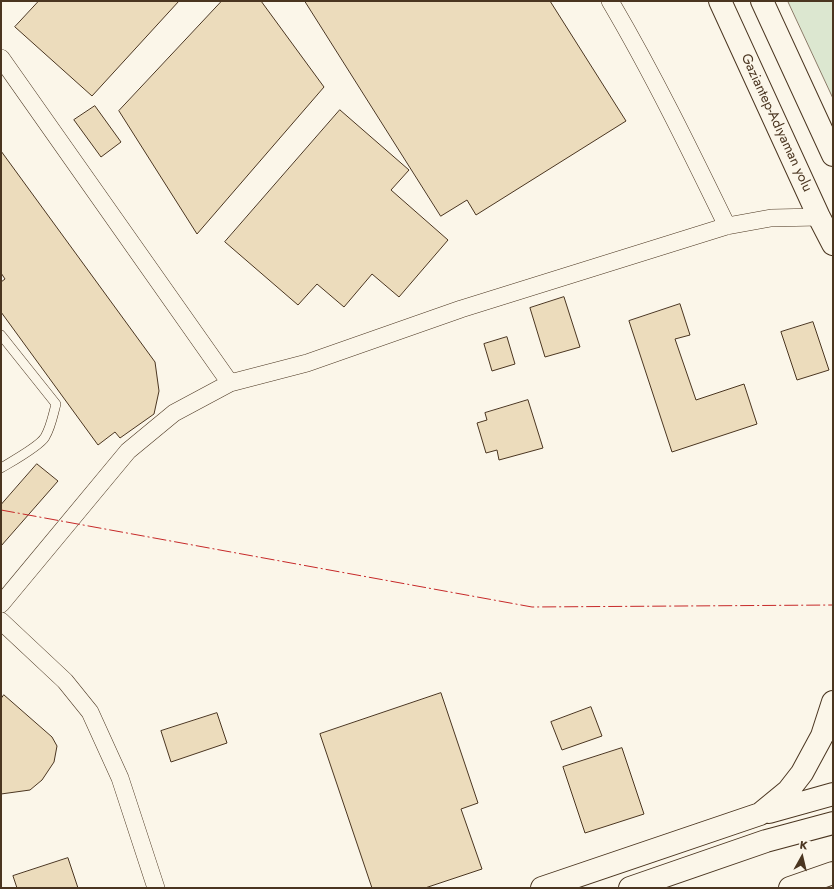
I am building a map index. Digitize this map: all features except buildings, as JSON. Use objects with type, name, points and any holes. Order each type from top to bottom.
[{"type":"highway","name":"Gaziantep-Adıyaman yolu","points":[[720,1],[819,217],[833,244]]},
{"type":"highway","points":[[762,1],[833,155]]},
{"type":"highway","points":[[760,814],[788,791],[802,773],[822,736],[833,702]]},
{"type":"highway","points":[[542,888],[760,814],[833,794]]},
{"type":"highway","points":[[630,888],[766,841],[833,824]]},
{"type":"highway","points":[[790,888],[833,873]]},
{"type":"street","points":[[610,1],[668,104],[727,226]]},
{"type":"street","points":[[1,58],[230,383]]},
{"type":"street","points":[[1,604],[128,451],[174,413],[230,383],[307,363],[461,309],[727,226],[770,218],[819,217]]},
{"type":"street","points":[[1,621],[65,681],[90,712],[120,778],[156,888]]},
{"type":"lane","points":[[1,335],[56,404],[44,439],[25,454],[1,468]]},
{"type":"green space","points":[[788,1],[833,1],[833,98]]},
{"type":"power","points":[[1,510],[532,607],[833,605]]}]
